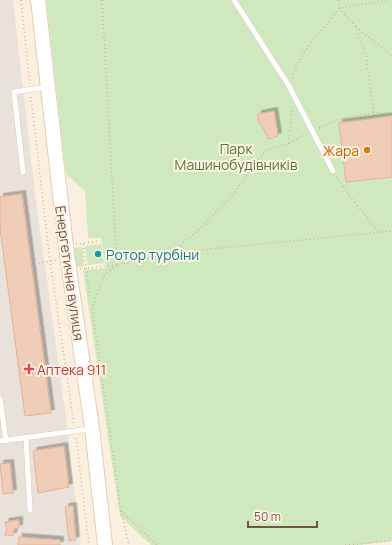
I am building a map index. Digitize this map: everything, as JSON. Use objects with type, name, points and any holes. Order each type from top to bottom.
[{"type":"street","name":"Енергетична вулиця","points":[[38,0],[92,428],[105,545]]},
{"type":"lane","points":[[234,0],[289,86],[333,171]]},
{"type":"lane","points":[[23,172],[14,92],[48,87]]},
{"type":"lane","points":[[0,399],[3,441],[92,428]]},
{"type":"lane","points":[[26,438],[30,510]]},
{"type":"path","points":[[21,0],[50,261],[75,431],[89,545]]},
{"type":"path","points":[[102,0],[117,265]]},
{"type":"path","points":[[289,86],[298,62],[339,8],[339,0]]},
{"type":"path","points":[[339,8],[389,0]]},
{"type":"path","points":[[339,8],[355,26],[392,56]]},
{"type":"path","points":[[355,26],[366,55],[374,113]]},
{"type":"path","points":[[289,143],[292,107]]},
{"type":"path","points":[[171,253],[200,229],[235,192],[258,159],[267,150],[289,143],[340,119],[374,113],[392,112]]},
{"type":"path","points":[[333,171],[351,198],[379,232]]},
{"type":"path","points":[[71,258],[86,268],[117,265],[171,253],[392,231]]},
{"type":"path","points":[[31,264],[71,258],[83,244],[100,241]]},
{"type":"path","points":[[83,244],[90,296]]},
{"type":"path","points":[[117,265],[105,274],[92,307],[121,511],[129,545]]},
{"type":"path","points":[[121,511],[157,545]]},
{"type":"path","points":[[346,545],[392,541]]},
{"type":"shaded area","points":[[0,0],[13,0],[35,194],[68,433],[80,545],[0,545]]},
{"type":"green space","name":"Парк Машинобудівників","points":[[46,0],[392,0],[392,541],[360,545],[151,545],[120,516],[83,270],[106,268],[101,238],[88,238],[85,191],[66,174]]},
{"type":"green space","points":[[101,244],[104,263],[88,265],[85,246]]},
{"type":"green space","points":[[82,247],[84,266],[76,267],[73,248]]},
{"type":"building","points":[[274,111],[278,136],[269,139],[258,120],[258,114]]},
{"type":"building","name":"Жара","points":[[392,116],[392,177],[346,182],[339,123]]},
{"type":"building","points":[[22,194],[51,413],[25,416],[0,228],[0,197]]},
{"type":"building","points":[[64,446],[69,487],[38,493],[33,451]]},
{"type":"building","points":[[10,463],[13,493],[3,494],[0,464]]},
{"type":"building","points":[[73,506],[76,540],[69,541],[65,507]]},
{"type":"building","points":[[19,520],[19,528],[14,529],[13,536],[5,535],[7,531],[5,522]]},
{"type":"building","points":[[19,537],[60,540],[60,545],[18,545]]},
{"type":"place","name":"Жара","points":[[367,150]]},
{"type":"place","name":"Ротор турбіни","points":[[98,254]]},
{"type":"place","name":"Аптека 911","points":[[29,369]]}]
